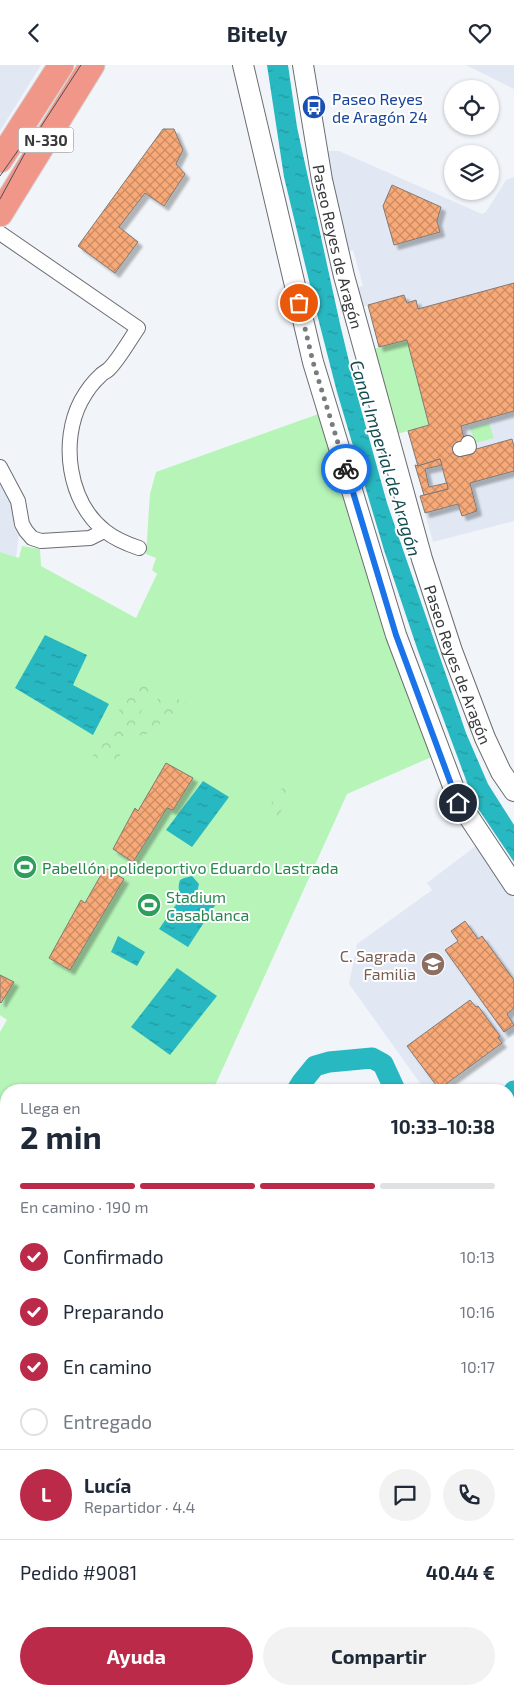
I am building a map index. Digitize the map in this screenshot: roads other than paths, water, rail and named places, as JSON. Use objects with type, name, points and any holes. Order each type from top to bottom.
[{"type":"highway","name":"N-330","points":[[0,160],[60,65]]},
{"type":"highway","name":"N-330","points":[[0,214],[92,65]]},
{"type":"street","points":[[243,65],[313,362],[396,635],[454,792],[467,817],[514,885]]},
{"type":"street","name":"Paseo Reyes de Aragón","points":[[304,65],[322,180],[344,276],[422,559],[449,643],[485,738],[514,791]]},
{"type":"street","points":[[0,233],[138,328],[109,369],[90,387],[81,402],[71,431],[70,447],[74,482],[79,498],[104,531],[121,541],[139,548]]},
{"type":"street","points":[[0,467],[18,501],[22,524],[32,538],[41,541],[90,538],[104,531]]},
{"type":"water","name":"Canal Imperial de Aragón","points":[[267,65],[288,65],[297,127],[340,324],[356,391],[387,503],[466,733],[488,784],[514,825],[514,862],[475,804],[418,651],[384,550],[337,392],[318,318],[284,177]]},
{"type":"water","points":[[45,635],[87,655],[73,685],[109,704],[93,735],[15,688]]},
{"type":"water","points":[[203,781],[229,797],[192,847],[166,830]]},
{"type":"water","points":[[192,876],[199,884],[197,892],[216,904],[188,947],[159,929],[182,896],[179,888],[180,880]]},
{"type":"water","points":[[118,936],[145,952],[137,966],[111,952]]},
{"type":"water","points":[[177,968],[217,996],[170,1055],[131,1027]]},
{"type":"waterway","points":[[301,1084],[315,1066],[329,1062],[372,1058],[383,1064],[392,1084]]},
{"type":"tram line","points":[[0,199],[31,142],[81,65]]},
{"type":"tram line","points":[[0,176],[26,139]]},
{"type":"place","name":"Paseo Reyes de Aragón 24","points":[[314,107]]},
{"type":"place","name":"Pabellón polideportivo Eduardo Lastrada","points":[[25,867]]},
{"type":"place","name":"Stadium Casablanca","points":[[149,905]]},
{"type":"place","name":"C. Sagrada Familia","points":[[433,964]]}]
